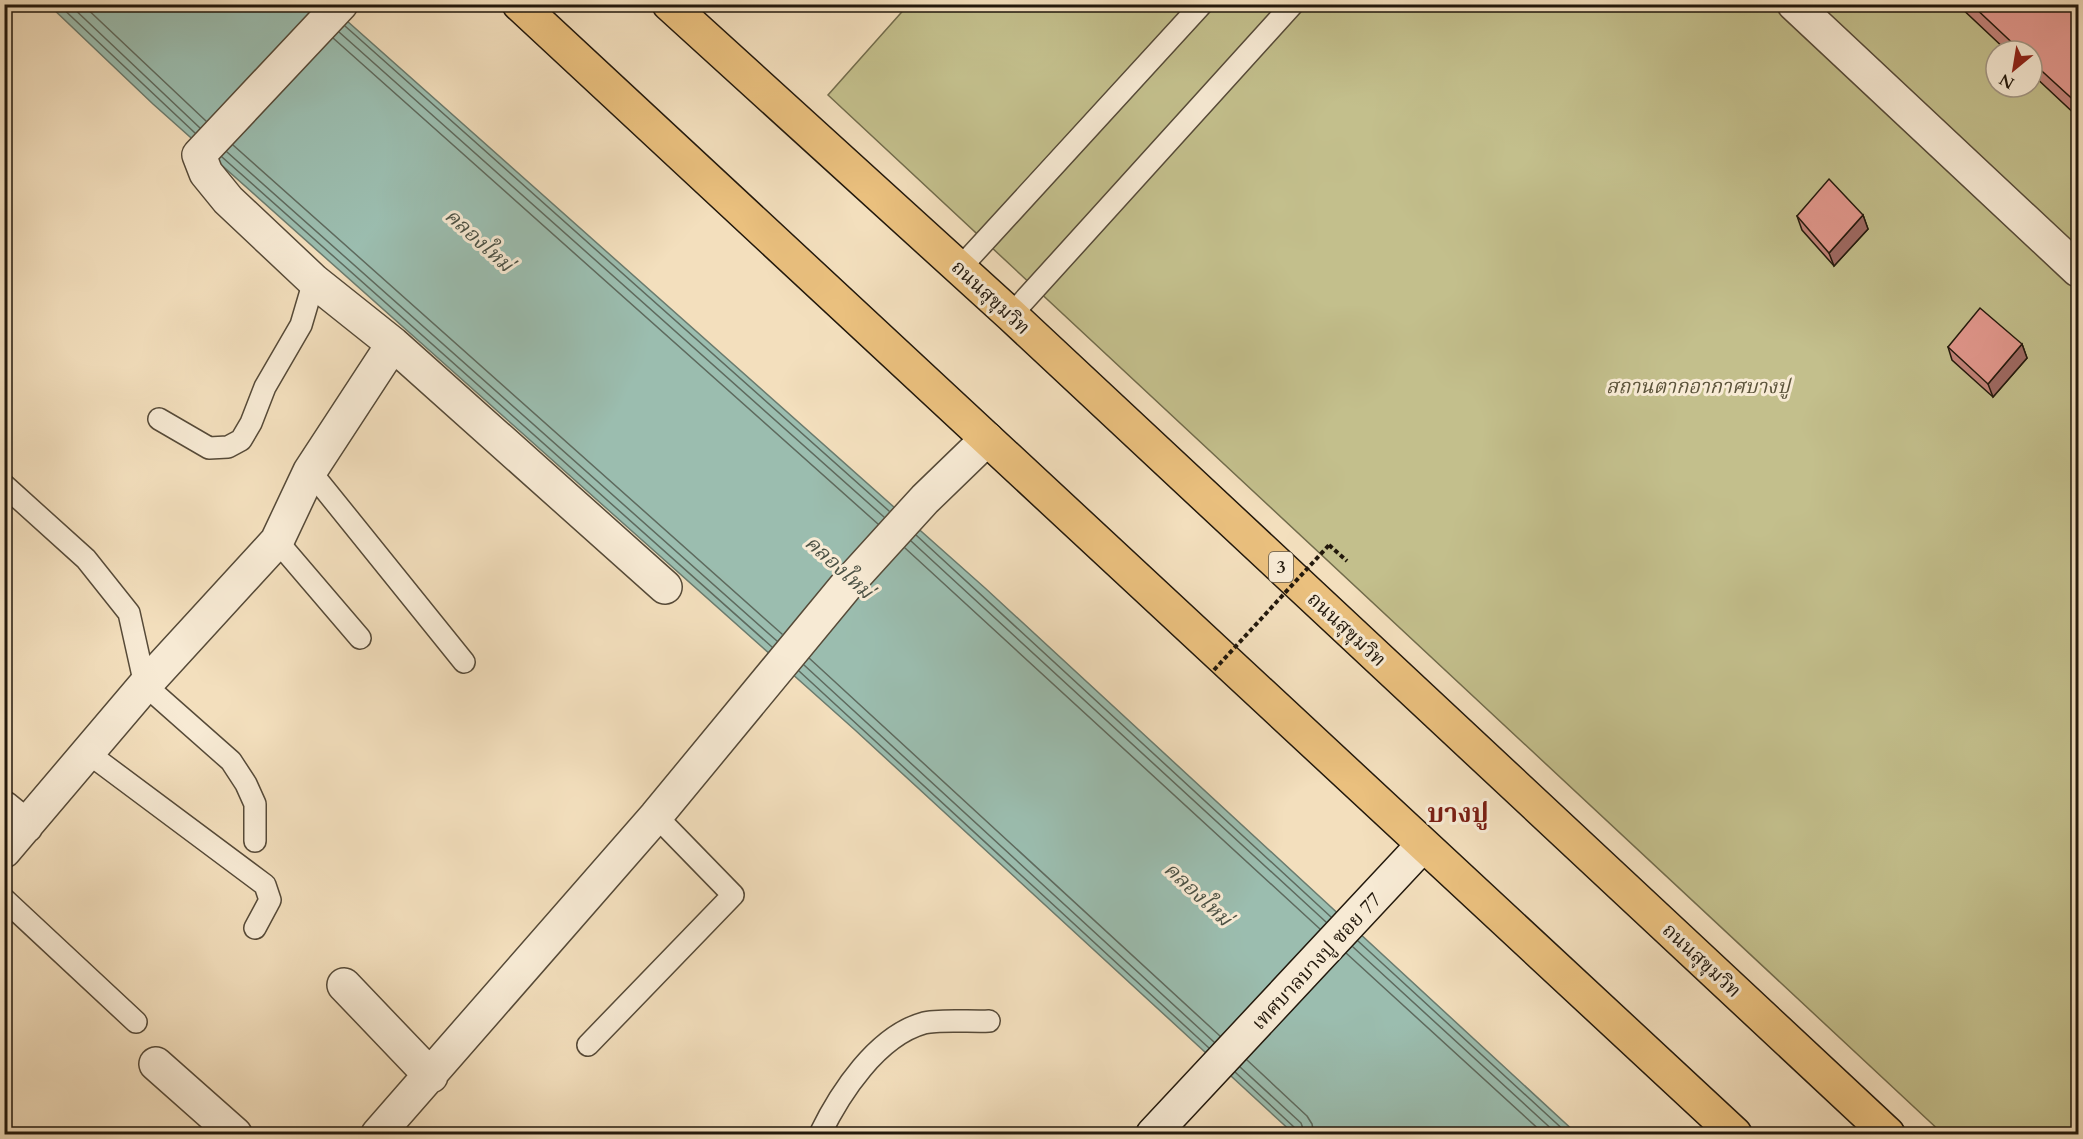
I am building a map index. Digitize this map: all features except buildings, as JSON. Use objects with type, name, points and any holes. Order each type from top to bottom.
[{"type":"highway","points":[[519,4],[1422,846],[1735,1134]]},
{"type":"highway","name":"ถนนสุขุมวิท","points":[[669,4],[1011,315],[1888,1134]]},
{"type":"street","points":[[341,4],[199,155],[206,173],[228,200],[314,281],[393,345],[665,587]]},
{"type":"street","points":[[1794,4],[2079,270]]},
{"type":"street","points":[[4,851],[15,817],[88,753],[145,684],[277,541],[310,471],[393,345]]},
{"type":"street","points":[[378,1134],[656,816],[845,587],[925,499],[987,439]]},
{"type":"street","name":"เทศบาลบางปู ซอย 77","points":[[1153,1134],[1422,846]]},
{"type":"street","points":[[344,985],[431,1076]]},
{"type":"street","points":[[156,1064],[235,1134]]},
{"type":"lane","points":[[960,268],[1202,4]]},
{"type":"lane","points":[[1011,315],[1293,4]]},
{"type":"lane","points":[[159,419],[209,448],[228,447],[241,440],[251,423],[265,387],[301,325],[314,281]]},
{"type":"lane","points":[[310,471],[464,662]]},
{"type":"lane","points":[[4,485],[86,559],[129,613],[145,684],[231,761],[246,783],[255,804],[255,841]]},
{"type":"lane","points":[[277,541],[360,638]]},
{"type":"lane","points":[[88,753],[265,885],[270,900],[255,928]]},
{"type":"lane","points":[[588,1045],[733,895],[656,816]]},
{"type":"lane","points":[[4,899],[136,1022]]},
{"type":"lane","points":[[820,1134],[833,1107],[858,1073],[894,1037],[926,1022],[989,1022]]},
{"type":"path","points":[[1214,670],[1329,545],[1347,561]]},
{"type":"green space","name":"สถานตากอากาศบางปู","points":[[908,5],[2078,5],[2078,1134],[1943,1134],[828,95]]},
{"type":"water","name":"คลองใหม่","points":[[49,5],[329,5],[985,588],[1577,1134],[1294,1134],[855,730],[153,104]]},
{"type":"district","name":"บางปู","points":[[1458,813]]}]
